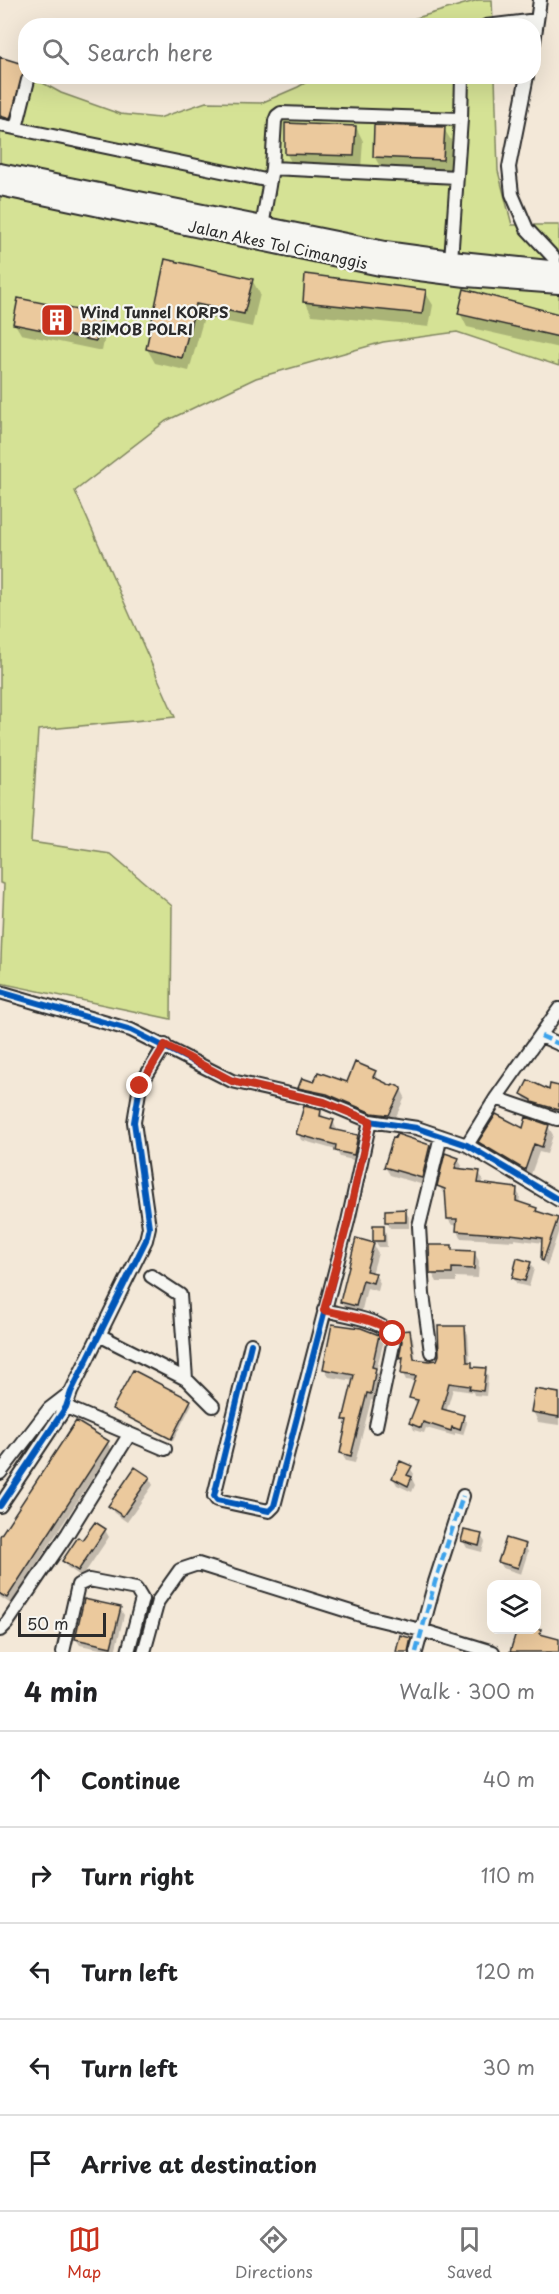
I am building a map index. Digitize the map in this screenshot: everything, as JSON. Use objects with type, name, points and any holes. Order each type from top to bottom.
[{"type":"main road","points":[[0,173],[261,234],[451,260],[556,278]]},
{"type":"main road","name":"Jalan Akes Tol Cimanggis","points":[[0,186],[261,234],[381,266],[466,277],[556,278]]},
{"type":"street","points":[[537,18],[540,0]]},
{"type":"street","points":[[16,128],[27,84]]},
{"type":"street","points":[[451,260],[462,84]]},
{"type":"street","points":[[525,84],[509,167],[512,195],[527,229],[554,258],[556,278]]},
{"type":"street","points":[[261,234],[272,168],[275,121],[281,112],[461,119]]},
{"type":"street","points":[[0,125],[270,181]]},
{"type":"street","points":[[272,168],[457,177]]},
{"type":"street","points":[[0,992],[131,1030],[165,1045],[232,1081],[324,1102],[370,1121],[417,1128],[467,1145],[559,1200]]},
{"type":"street","points":[[467,1145],[496,1098],[559,1009]]},
{"type":"street","points":[[541,1036],[559,1044]]},
{"type":"street","points":[[0,1506],[66,1407],[70,1392],[146,1240],[149,1227],[134,1122],[140,1086],[165,1045]]},
{"type":"street","points":[[496,1098],[557,1119]]},
{"type":"street","points":[[251,1344],[214,1496],[218,1500],[268,1511],[274,1506],[348,1221],[370,1121]]},
{"type":"street","points":[[431,1352],[423,1294],[419,1226],[441,1136]]},
{"type":"street","points":[[151,1276],[180,1295],[186,1379]]},
{"type":"street","points":[[324,1310],[377,1324],[387,1328],[393,1334],[394,1340],[376,1426]]},
{"type":"street","points":[[99,1335],[186,1379],[213,1406]]},
{"type":"street","points":[[0,1473],[49,1409],[70,1392]]},
{"type":"street","points":[[66,1407],[165,1449]]},
{"type":"street","points":[[0,1630],[68,1533],[129,1435]]},
{"type":"street","points":[[416,1652],[463,1496]]},
{"type":"street","points":[[144,1652],[158,1601],[180,1570],[198,1564],[367,1617],[422,1630],[493,1652]]},
{"type":"street","points":[[63,1652],[78,1585],[89,1580],[136,1588],[140,1592],[142,1599],[128,1652]]},
{"type":"green space","points":[[478,0],[492,0],[493,18],[416,18]]},
{"type":"green space","points":[[0,58],[18,69],[18,84],[45,84],[61,93],[120,114],[159,118],[206,102],[261,103],[303,84],[495,84],[498,171],[512,225],[559,225],[559,366],[457,332],[383,342],[256,378],[166,421],[75,491],[175,717],[38,730],[31,842],[111,854],[172,906],[171,1019],[0,983],[4,884],[0,883]]},
{"type":"building","points":[[0,57],[18,63],[18,84],[20,84],[10,119],[0,116]]},
{"type":"building","points":[[285,123],[356,126],[354,156],[285,154]]},
{"type":"building","points":[[374,125],[445,127],[443,160],[373,157]]},
{"type":"building","points":[[165,259],[253,279],[244,314],[196,304],[182,358],[146,349]]},
{"type":"building","points":[[305,274],[426,290],[422,314],[303,302]]},
{"type":"building","points":[[464,289],[559,314],[559,337],[458,314]]},
{"type":"building","name":"Wind Tunnel KORPS BRIMOB POLRI","points":[[18,298],[102,315],[96,341],[13,324]]},
{"type":"building","points":[[355,1062],[376,1071],[373,1077],[402,1088],[389,1115],[372,1113],[327,1094],[298,1088],[302,1078],[314,1082],[318,1072],[347,1082]]},
{"type":"building","points":[[528,1080],[549,1090],[550,1084],[559,1086],[559,1110],[532,1102],[521,1094]]},
{"type":"building","points":[[304,1106],[321,1110],[320,1116],[334,1120],[331,1129],[358,1135],[354,1155],[335,1151],[336,1145],[296,1134]]},
{"type":"building","points":[[496,1114],[523,1128],[526,1117],[549,1125],[542,1147],[534,1144],[525,1170],[478,1142]]},
{"type":"building","points":[[397,1134],[430,1145],[422,1178],[384,1167],[393,1137],[395,1138]]},
{"type":"building","points":[[445,1153],[459,1158],[455,1168],[480,1171],[478,1183],[517,1188],[516,1201],[558,1218],[543,1261],[541,1260],[542,1238],[456,1231],[457,1219],[447,1219],[445,1189],[437,1186]]},
{"type":"building","points":[[406,1209],[406,1222],[385,1222],[385,1210]]},
{"type":"building","points":[[373,1225],[384,1225],[384,1241],[373,1241]]},
{"type":"building","points":[[356,1238],[374,1243],[366,1271],[376,1273],[373,1283],[363,1280],[356,1306],[340,1302]]},
{"type":"building","points":[[429,1245],[452,1245],[452,1250],[475,1251],[474,1269],[452,1268],[452,1274],[430,1274]]},
{"type":"building","points":[[517,1258],[531,1262],[525,1281],[512,1278]]},
{"type":"building","points":[[332,1324],[361,1328],[379,1335],[372,1367],[376,1368],[371,1394],[367,1393],[351,1456],[340,1453],[347,1420],[343,1420],[354,1375],[323,1369]]},
{"type":"building","points":[[438,1326],[465,1326],[467,1362],[472,1362],[472,1367],[486,1368],[483,1391],[469,1389],[470,1386],[449,1383],[442,1409],[464,1415],[460,1430],[452,1427],[451,1431],[423,1422],[421,1428],[409,1423],[418,1400],[409,1398],[416,1376],[401,1374],[403,1357],[399,1358],[402,1341],[399,1331],[410,1330],[414,1359],[430,1361],[437,1360],[439,1355]]},
{"type":"building","points":[[133,1370],[191,1400],[171,1439],[112,1409]]},
{"type":"building","points":[[535,1389],[559,1393],[559,1417],[531,1412]]},
{"type":"building","points":[[76,1421],[109,1441],[7,1598],[0,1594],[0,1536]]},
{"type":"building","points":[[400,1461],[412,1466],[407,1475],[412,1477],[408,1486],[392,1478]]},
{"type":"building","points":[[135,1467],[150,1477],[123,1516],[108,1506]]},
{"type":"building","points":[[95,1522],[106,1529],[78,1571],[62,1561],[78,1537],[82,1540]]},
{"type":"building","points":[[464,1530],[482,1534],[479,1546],[461,1541]]},
{"type":"building","points":[[506,1538],[526,1544],[518,1568],[498,1562]]},
{"type":"building","points":[[84,1599],[121,1607],[111,1647],[75,1639]]},
{"type":"building","points":[[515,1634],[540,1634],[559,1639],[559,1652],[510,1652]]},
{"type":"building","points":[[400,1635],[411,1638],[408,1652],[396,1652]]},
{"type":"marked path","points":[[541,1036],[559,1044]]},
{"type":"marked path","points":[[416,1652],[435,1582],[463,1496]]},
{"type":"cycle path","points":[[0,992],[131,1030],[232,1081],[324,1102],[370,1121],[417,1128],[467,1145],[559,1200]]},
{"type":"cycle path","points":[[0,1506],[66,1407],[71,1392],[146,1240],[149,1227],[134,1122],[140,1086],[165,1045]]},
{"type":"cycle path","points":[[251,1344],[214,1496],[217,1500],[269,1511],[274,1506],[348,1221],[370,1121]]},
{"type":"place","name":"Wind Tunnel KORPS BRIMOB POLRI","points":[[57,320]]},
{"type":"route","points":[[140,1086],[165,1045],[232,1081],[324,1102],[370,1121],[348,1221],[324,1310],[377,1324],[387,1328],[393,1334]]}]
